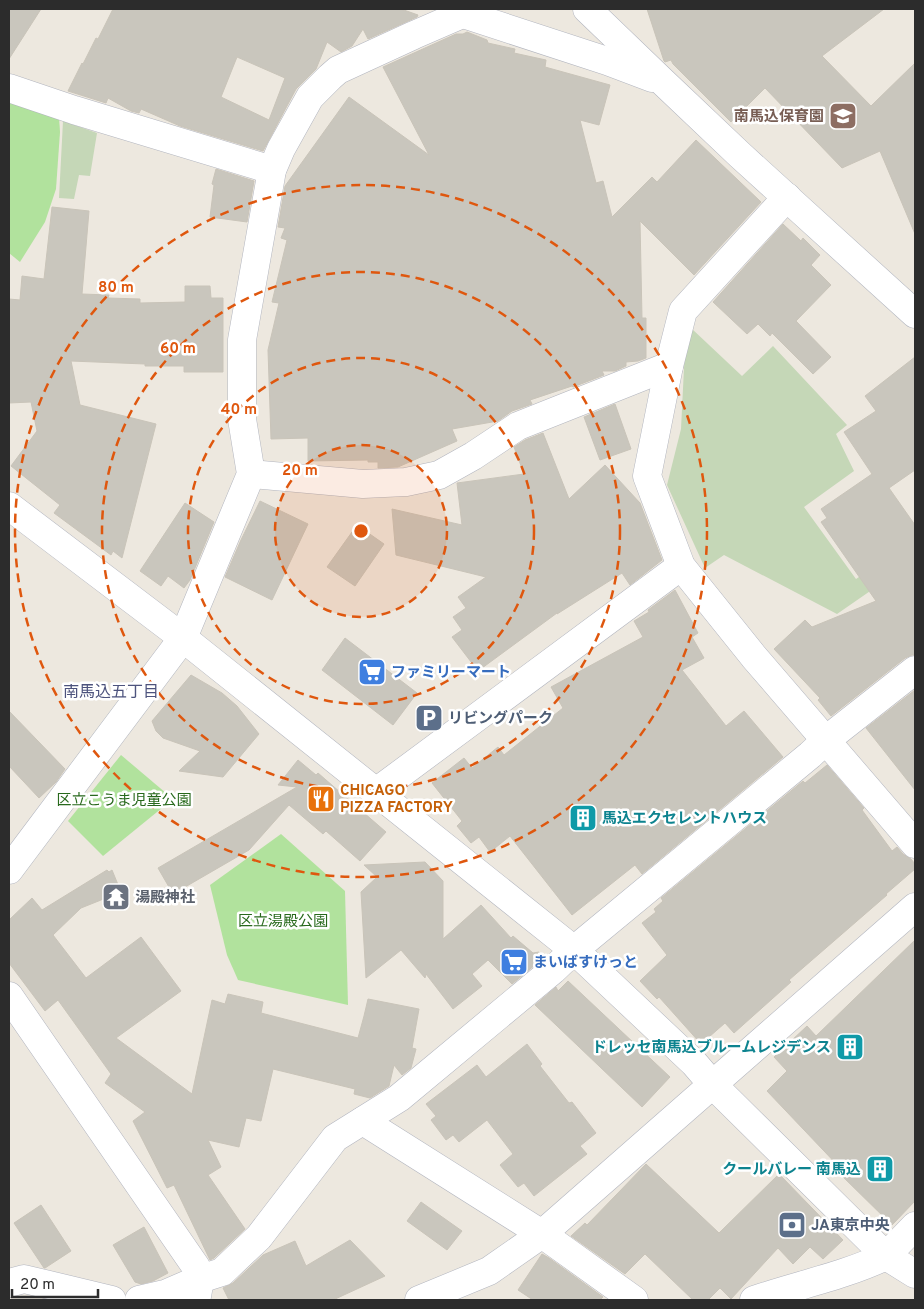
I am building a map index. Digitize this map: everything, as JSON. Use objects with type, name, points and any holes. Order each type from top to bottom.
[{"type":"street","points":[[587,9],[740,155],[915,314]]},
{"type":"street","points":[[9,870],[183,638],[251,474],[242,419],[242,340],[272,170],[281,149],[310,97],[338,70],[461,10],[663,82]]},
{"type":"street","points":[[9,88],[74,110],[272,170]]},
{"type":"street","points":[[787,197],[683,311],[647,476],[681,566],[749,662],[826,740],[915,844]]},
{"type":"street","points":[[251,474],[363,484],[406,482],[439,475],[474,456],[518,426],[670,366]]},
{"type":"street","points":[[9,506],[183,638],[574,950],[694,1063],[712,1084],[886,1256],[915,1274]]},
{"type":"street","points":[[376,792],[681,566]]},
{"type":"street","points":[[139,1300],[165,1294],[199,1290],[222,1272],[259,1237],[335,1138],[399,1098],[826,740],[915,670]]},
{"type":"street","points":[[426,1299],[464,1291],[542,1234],[915,908]]},
{"type":"street","points":[[9,996],[196,1267],[199,1290]]},
{"type":"street","points":[[363,1121],[542,1234],[634,1300]]},
{"type":"street","points":[[754,1300],[866,1266],[886,1256],[915,1226]]},
{"type":"street","points":[[9,1283],[24,1279],[112,1300]]},
{"type":"green space","points":[[9,97],[59,117],[60,132],[56,189],[45,222],[20,262],[9,253]]},
{"type":"green space","points":[[63,121],[97,133],[90,176],[79,175],[74,199],[59,198]]},
{"type":"green space","points":[[691,328],[742,376],[773,346],[847,425],[836,434],[854,471],[804,507],[856,579],[915,539],[915,560],[837,614],[724,555],[705,568],[667,485],[681,429],[685,348]]},
{"type":"green space","name":"区立こうま児童公園","points":[[121,755],[173,799],[103,856],[68,821]]},
{"type":"green space","name":"区立湯殿公園","points":[[281,834],[345,891],[348,1005],[238,980],[227,955],[210,885]]},
{"type":"building","points":[[9,9],[41,9],[9,59]]},
{"type":"building","points":[[113,9],[401,9],[418,15],[368,39],[363,29],[352,46],[341,52],[327,42],[316,69],[296,89],[263,151],[180,126],[141,109],[139,113],[131,111],[108,98],[106,103],[68,91],[96,38],[98,39]],"holes":[[[237,57],[285,78],[269,120],[221,97]]]},
{"type":"building","points":[[647,9],[884,9],[822,56],[871,106],[915,63],[915,234],[880,151],[842,168],[765,88],[731,122],[671,60],[664,61]]},
{"type":"building","points":[[467,32],[487,40],[488,43],[515,49],[514,53],[546,60],[545,67],[610,85],[599,125],[580,120],[596,183],[603,181],[612,217],[652,177],[657,182],[696,140],[761,202],[694,275],[640,221],[642,318],[646,318],[646,358],[626,362],[626,366],[615,371],[602,371],[604,375],[530,400],[532,404],[512,411],[498,421],[452,429],[457,441],[398,467],[378,468],[378,462],[368,462],[368,460],[308,461],[308,438],[271,439],[268,350],[279,303],[272,302],[287,240],[281,238],[285,228],[278,227],[285,186],[349,97],[429,155],[383,67],[456,34]]},
{"type":"building","points":[[216,169],[254,181],[247,222],[210,217],[214,185],[212,184]]},
{"type":"building","points":[[52,207],[89,211],[82,294],[109,295],[108,298],[140,299],[140,303],[185,302],[185,286],[210,286],[211,298],[223,298],[223,372],[184,372],[184,366],[145,366],[145,364],[71,361],[80,405],[156,424],[122,558],[113,551],[111,555],[54,513],[60,505],[11,466],[37,431],[31,402],[9,403],[9,299],[20,300],[22,276],[44,279]]},
{"type":"building","points":[[783,224],[801,241],[803,238],[820,255],[811,265],[831,285],[796,321],[831,357],[813,374],[772,333],[770,336],[758,324],[747,334],[713,302]]},
{"type":"building","points":[[915,357],[915,470],[889,488],[915,525],[915,655],[905,658],[831,716],[818,700],[820,698],[774,649],[805,620],[812,627],[876,601],[821,522],[827,518],[821,509],[872,474],[844,432],[876,411],[865,396]]},
{"type":"building","points":[[615,404],[631,449],[600,460],[584,417]]},
{"type":"building","points":[[543,433],[569,499],[605,465],[640,503],[662,560],[630,585],[622,573],[557,613],[478,671],[452,637],[462,630],[453,617],[466,608],[458,597],[486,577],[396,555],[392,509],[462,525],[457,483],[524,474],[514,447],[525,440]]},
{"type":"building","points":[[260,501],[308,524],[272,600],[225,577]]},
{"type":"building","points":[[185,503],[214,522],[190,580],[184,588],[168,576],[161,586],[140,571]]},
{"type":"building","points":[[357,525],[384,544],[355,586],[327,567]]},
{"type":"building","points":[[675,590],[698,633],[692,637],[704,658],[682,670],[726,726],[744,711],[783,757],[642,874],[635,865],[572,915],[510,836],[490,852],[479,837],[471,843],[457,826],[462,821],[432,783],[464,758],[472,768],[498,747],[504,755],[563,708],[551,687],[643,637],[634,621],[649,612],[648,610]]},
{"type":"building","points":[[345,638],[417,693],[393,725],[322,670]]},
{"type":"building","points":[[191,675],[222,693],[237,706],[259,734],[223,777],[179,771],[200,751],[163,738],[156,731],[152,721]]},
{"type":"building","points":[[915,690],[915,790],[866,728]]},
{"type":"building","points":[[9,711],[65,769],[56,782],[39,798],[9,766]]},
{"type":"building","points":[[298,760],[316,775],[318,773],[386,832],[360,861],[326,831],[323,834],[289,805],[249,850],[173,894],[158,868],[297,787],[278,785]]},
{"type":"building","points":[[827,765],[864,808],[862,810],[892,851],[897,847],[911,859],[915,864],[915,869],[789,980],[791,982],[734,1033],[725,1023],[701,1044],[659,997],[657,999],[640,981],[667,955],[642,923],[656,912],[654,909],[663,901],[661,898],[803,781],[805,783]]},
{"type":"building","points":[[425,862],[443,881],[443,939],[481,905],[511,938],[513,936],[533,953],[539,952],[542,959],[512,984],[488,960],[472,974],[482,986],[453,1009],[426,974],[425,978],[401,950],[366,978],[361,892],[377,877],[364,865]]},
{"type":"building","points":[[107,870],[109,872],[112,870],[121,892],[81,908],[53,935],[86,978],[141,937],[181,991],[116,1038],[192,1094],[212,1000],[225,1004],[228,994],[263,1002],[261,1013],[358,1038],[368,999],[419,1009],[412,1048],[416,1049],[411,1068],[402,1075],[394,1065],[389,1086],[370,1098],[354,1094],[355,1089],[273,1069],[261,1121],[246,1118],[239,1147],[208,1140],[221,1167],[208,1175],[245,1229],[210,1260],[174,1185],[167,1188],[133,1121],[145,1112],[105,1083],[111,1074],[58,1000],[45,1011],[9,963],[9,920],[32,898],[42,910]]},
{"type":"building","name":"ドレッセ南馬込ブルームレジデンス","points":[[915,940],[915,1201],[892,1225],[840,1174],[843,1171],[767,1091],[787,1071],[774,1057],[807,1026],[816,1036]]},
{"type":"building","points":[[568,981],[670,1077],[642,1107],[535,1005],[556,987],[558,991]]},
{"type":"building","points":[[527,1044],[542,1064],[540,1066],[596,1133],[580,1146],[587,1154],[534,1196],[524,1183],[518,1187],[500,1165],[513,1154],[487,1120],[459,1142],[453,1135],[446,1140],[431,1120],[436,1116],[426,1104],[477,1065],[486,1077]]},
{"type":"building","points":[[646,1164],[719,1233],[779,1174],[843,1240],[823,1259],[810,1247],[793,1264],[778,1248],[731,1299],[720,1288],[708,1300],[693,1300],[645,1254],[625,1274],[571,1236],[585,1223],[587,1225]]},
{"type":"building","points":[[421,1202],[462,1231],[447,1250],[407,1221]]},
{"type":"building","points":[[41,1205],[71,1251],[45,1268],[14,1223]]},
{"type":"building","points":[[144,1227],[168,1273],[153,1281],[141,1284],[135,1282],[113,1245]]},
{"type":"building","points":[[350,1240],[385,1276],[333,1300],[229,1300],[223,1288],[233,1283],[263,1255],[295,1241],[306,1266]]},
{"type":"building","points":[[542,1254],[603,1297],[600,1300],[533,1300],[518,1290]]},
{"type":"place","name":"南馬込保育園","points":[[843,116]]},
{"type":"place","name":"ファミリーマート","points":[[372,672]]},
{"type":"place","name":"リビングパーク","points":[[429,718]]},
{"type":"place","name":"CHICAGO PIZZA FACTORY","points":[[321,799]]},
{"type":"place","name":"馬込エクセレントハウス","points":[[583,818]]},
{"type":"place","name":"湯殿神社","points":[[116,897]]},
{"type":"place","name":"まいばすけっと","points":[[514,962]]},
{"type":"place","name":"ドレッセ南馬込ブルームレジデンス","points":[[850,1047]]},
{"type":"place","name":"クールバレー 南馬込","points":[[880,1169]]},
{"type":"place","name":"JA東京中央","points":[[792,1225]]},
{"type":"district","name":"南馬込五丁目","points":[[111,691]]}]
